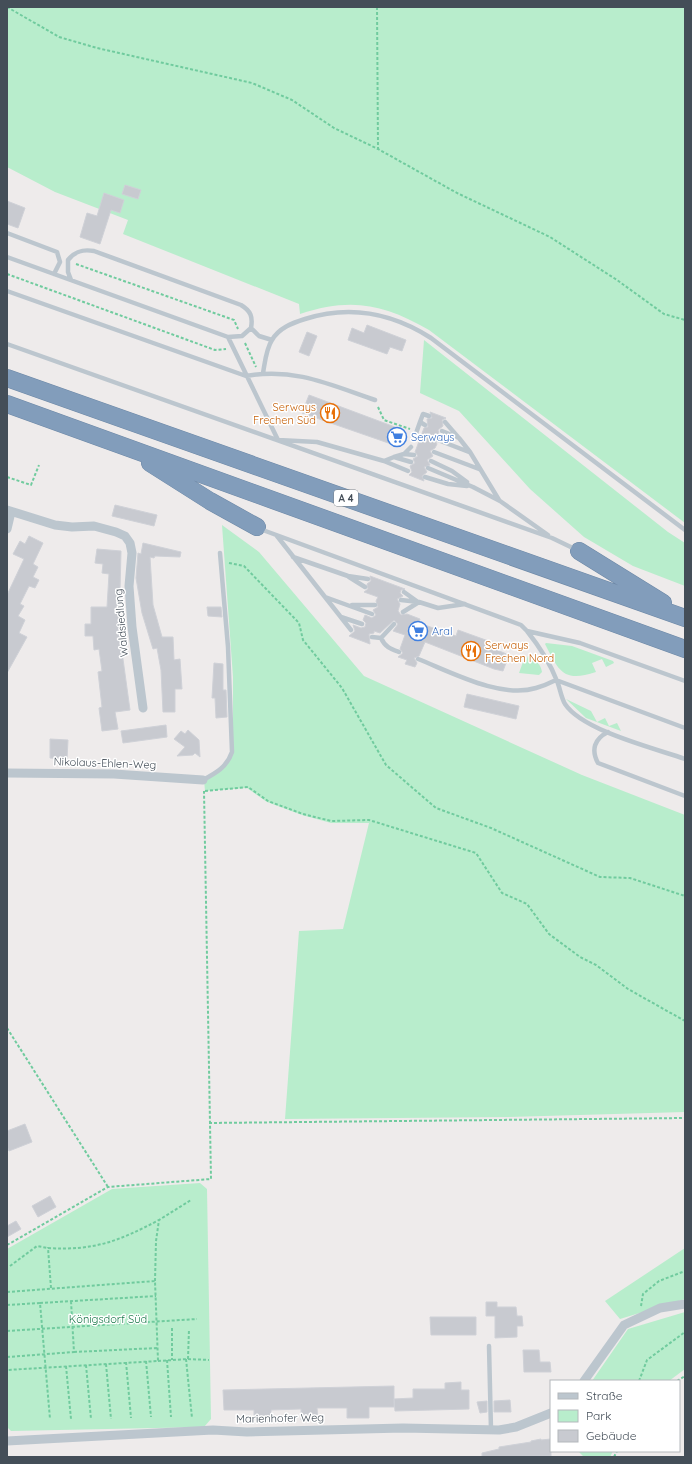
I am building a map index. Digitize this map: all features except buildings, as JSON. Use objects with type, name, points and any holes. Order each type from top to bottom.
[{"type":"highway","name":"A 4","points":[[7,378],[685,617]]},
{"type":"highway","name":"A 4","points":[[7,404],[685,649]]},
{"type":"highway","points":[[123,446],[210,501],[257,527]]},
{"type":"highway","points":[[579,552],[685,617]]},
{"type":"street","points":[[7,529],[9,511]]},
{"type":"street","name":"Waldsiedlung","points":[[9,511],[55,525],[72,527],[94,526],[116,532],[124,536],[130,543],[132,553],[129,593],[143,708]]},
{"type":"street","name":"Nikolaus-Ehlen-Weg","points":[[7,772],[114,774],[203,780]]},
{"type":"street","points":[[585,1380],[624,1324],[660,1308],[685,1304]]},
{"type":"street","name":"Marienhofer Weg","points":[[7,1441],[213,1430],[247,1432],[403,1428],[491,1430],[516,1427],[550,1413]]},
{"type":"lane","points":[[7,233],[57,252],[60,262],[54,274]]},
{"type":"lane","points":[[68,260],[78,252],[86,250],[94,251],[241,305],[248,309],[251,315],[251,328],[259,336],[272,340]]},
{"type":"lane","points":[[7,257],[228,337],[242,336],[251,328]]},
{"type":"lane","points":[[59,257],[68,260]]},
{"type":"lane","points":[[68,260],[68,272],[71,280]]},
{"type":"lane","points":[[7,291],[246,376],[261,373],[304,376],[375,400]]},
{"type":"lane","points":[[261,373],[272,340],[280,330],[290,324],[318,315],[346,311],[368,313],[399,321],[431,338],[685,530]]},
{"type":"lane","points":[[228,337],[278,440]]},
{"type":"lane","points":[[7,344],[552,538],[579,552]]},
{"type":"lane","points":[[414,439],[420,432],[420,422],[423,414],[429,416]]},
{"type":"lane","points":[[420,422],[425,425]]},
{"type":"lane","points":[[445,422],[470,452],[479,469],[500,501]]},
{"type":"lane","points":[[442,431],[459,438]]},
{"type":"lane","points":[[278,440],[317,442],[384,461],[408,471]]},
{"type":"lane","points":[[438,440],[470,452]]},
{"type":"lane","points":[[404,454],[411,447]]},
{"type":"lane","points":[[434,452],[479,469]]},
{"type":"lane","points":[[384,461],[404,454],[414,455]]},
{"type":"lane","points":[[394,457],[412,462]]},
{"type":"lane","points":[[431,461],[452,470],[473,487]]},
{"type":"lane","points":[[428,468],[473,487],[500,501],[552,538]]},
{"type":"lane","points":[[425,477],[448,484],[473,487]]},
{"type":"lane","points":[[257,527],[277,536],[521,625],[538,644],[556,680],[562,699],[572,712],[584,721],[608,732],[685,759]]},
{"type":"lane","points":[[277,536],[352,630]]},
{"type":"lane","points":[[203,780],[219,771],[229,760],[232,752],[228,646],[220,553]]},
{"type":"lane","points":[[293,557],[348,576],[368,579]]},
{"type":"lane","points":[[348,576],[365,587]]},
{"type":"lane","points":[[404,592],[419,602]]},
{"type":"lane","points":[[325,597],[372,614]]},
{"type":"lane","points":[[402,600],[419,602],[438,608],[466,604]]},
{"type":"lane","points":[[403,612],[419,602]]},
{"type":"lane","points":[[348,605],[375,605]]},
{"type":"lane","points":[[340,616],[362,624]]},
{"type":"lane","points":[[394,624],[385,632],[382,638],[384,644],[399,652]]},
{"type":"lane","points":[[527,631],[580,643],[685,681]]},
{"type":"lane","points":[[372,637],[382,638]]},
{"type":"lane","points":[[418,659],[478,684],[500,688],[523,691],[536,689],[556,680]]},
{"type":"lane","points":[[556,680],[685,728]]},
{"type":"lane","points":[[608,732],[596,741],[594,749],[598,763],[685,796]]},
{"type":"lane","points":[[489,1346],[491,1430]]},
{"type":"path","points":[[7,7],[59,37],[97,48],[252,83],[292,100],[334,128],[378,149],[458,192],[550,237],[617,280],[664,314],[685,320]]},
{"type":"path","points":[[377,7],[378,149]]},
{"type":"path","points":[[76,264],[234,320],[261,373]]},
{"type":"path","points":[[7,274],[215,350],[247,347]]},
{"type":"path","points":[[375,400],[384,420],[420,432]]},
{"type":"path","points":[[7,477],[31,485],[40,465]]},
{"type":"path","points":[[222,563],[230,562],[244,566],[299,623],[303,640],[342,688],[386,765],[436,808],[491,828],[600,877],[630,878],[685,896]]},
{"type":"path","points":[[7,1244],[108,1187],[211,1180],[203,780]]},
{"type":"path","points":[[204,791],[248,787],[268,800],[303,814],[331,820],[370,820],[476,853],[502,893],[527,904],[550,934],[628,989],[685,1021]]},
{"type":"path","points":[[7,1028],[108,1187]]},
{"type":"path","points":[[209,1123],[685,1118]]},
{"type":"path","points":[[10,1266],[37,1246],[74,1249],[91,1247],[122,1239],[159,1220],[191,1200]]},
{"type":"path","points":[[158,1360],[155,1281],[156,1242],[159,1220]]},
{"type":"path","points":[[48,1248],[51,1288]]},
{"type":"path","points":[[640,1316],[643,1294],[659,1281],[685,1271]]},
{"type":"path","points":[[7,1292],[155,1281]]},
{"type":"path","points":[[7,1306],[156,1296]]},
{"type":"path","points":[[71,1301],[74,1352]]},
{"type":"path","points":[[40,1303],[50,1419]]},
{"type":"path","points":[[7,1330],[197,1319]]},
{"type":"path","points":[[172,1328],[172,1360]]},
{"type":"path","points":[[189,1328],[187,1359],[192,1418]]},
{"type":"path","points":[[639,1380],[647,1360],[685,1332]]},
{"type":"path","points":[[7,1357],[158,1348]]},
{"type":"path","points":[[7,1370],[158,1360],[209,1360]]},
{"type":"path","points":[[167,1360],[171,1417]]},
{"type":"path","points":[[146,1361],[151,1417]]},
{"type":"path","points":[[126,1362],[131,1418]]},
{"type":"path","points":[[106,1364],[111,1419]]},
{"type":"path","points":[[86,1365],[91,1419]]},
{"type":"path","points":[[66,1366],[71,1419]]},
{"type":"green space","points":[[7,7],[685,7],[685,523],[429,330],[413,321],[382,309],[351,305],[318,309],[300,314],[299,304],[123,234],[128,220],[55,192],[7,167]]},
{"type":"green space","points":[[424,340],[668,532],[685,543],[685,586],[633,566],[584,537],[530,489],[459,411],[420,393]]},
{"type":"green space","points":[[222,525],[259,552],[364,676],[582,775],[685,815],[685,1112],[509,1117],[285,1119],[299,931],[343,929],[369,823],[331,823],[302,815],[267,802],[247,788],[205,791],[204,780],[222,770],[233,755],[233,677]]},
{"type":"green space","points":[[545,644],[572,646],[613,661],[614,663],[606,667],[602,659],[592,663],[596,672],[576,676],[569,675],[559,668]]},
{"type":"green space","points":[[528,656],[539,664],[542,672],[539,675],[519,673],[523,662],[526,661]]},
{"type":"green space","points":[[566,699],[591,711],[597,722],[605,718],[609,726],[617,723],[621,731],[586,718]]},
{"type":"green space","name":"Königsdorf Süd","points":[[200,1183],[207,1189],[211,1419],[204,1427],[11,1431],[7,1427],[7,1249],[112,1189]]},
{"type":"green space","points":[[685,1248],[685,1299],[620,1319],[605,1301]]},
{"type":"green space","points":[[685,1312],[685,1369],[670,1380],[593,1380],[628,1329]]},
{"type":"green space","points":[[579,1452],[612,1452],[610,1457],[584,1457]]},
{"type":"place","name":"Serways Frechen Süd","points":[[330,413]]},
{"type":"place","name":"Serways","points":[[397,437]]},
{"type":"place","name":"Aral","points":[[418,631]]},
{"type":"place","name":"Serways Frechen Nord","points":[[471,651]]}]
